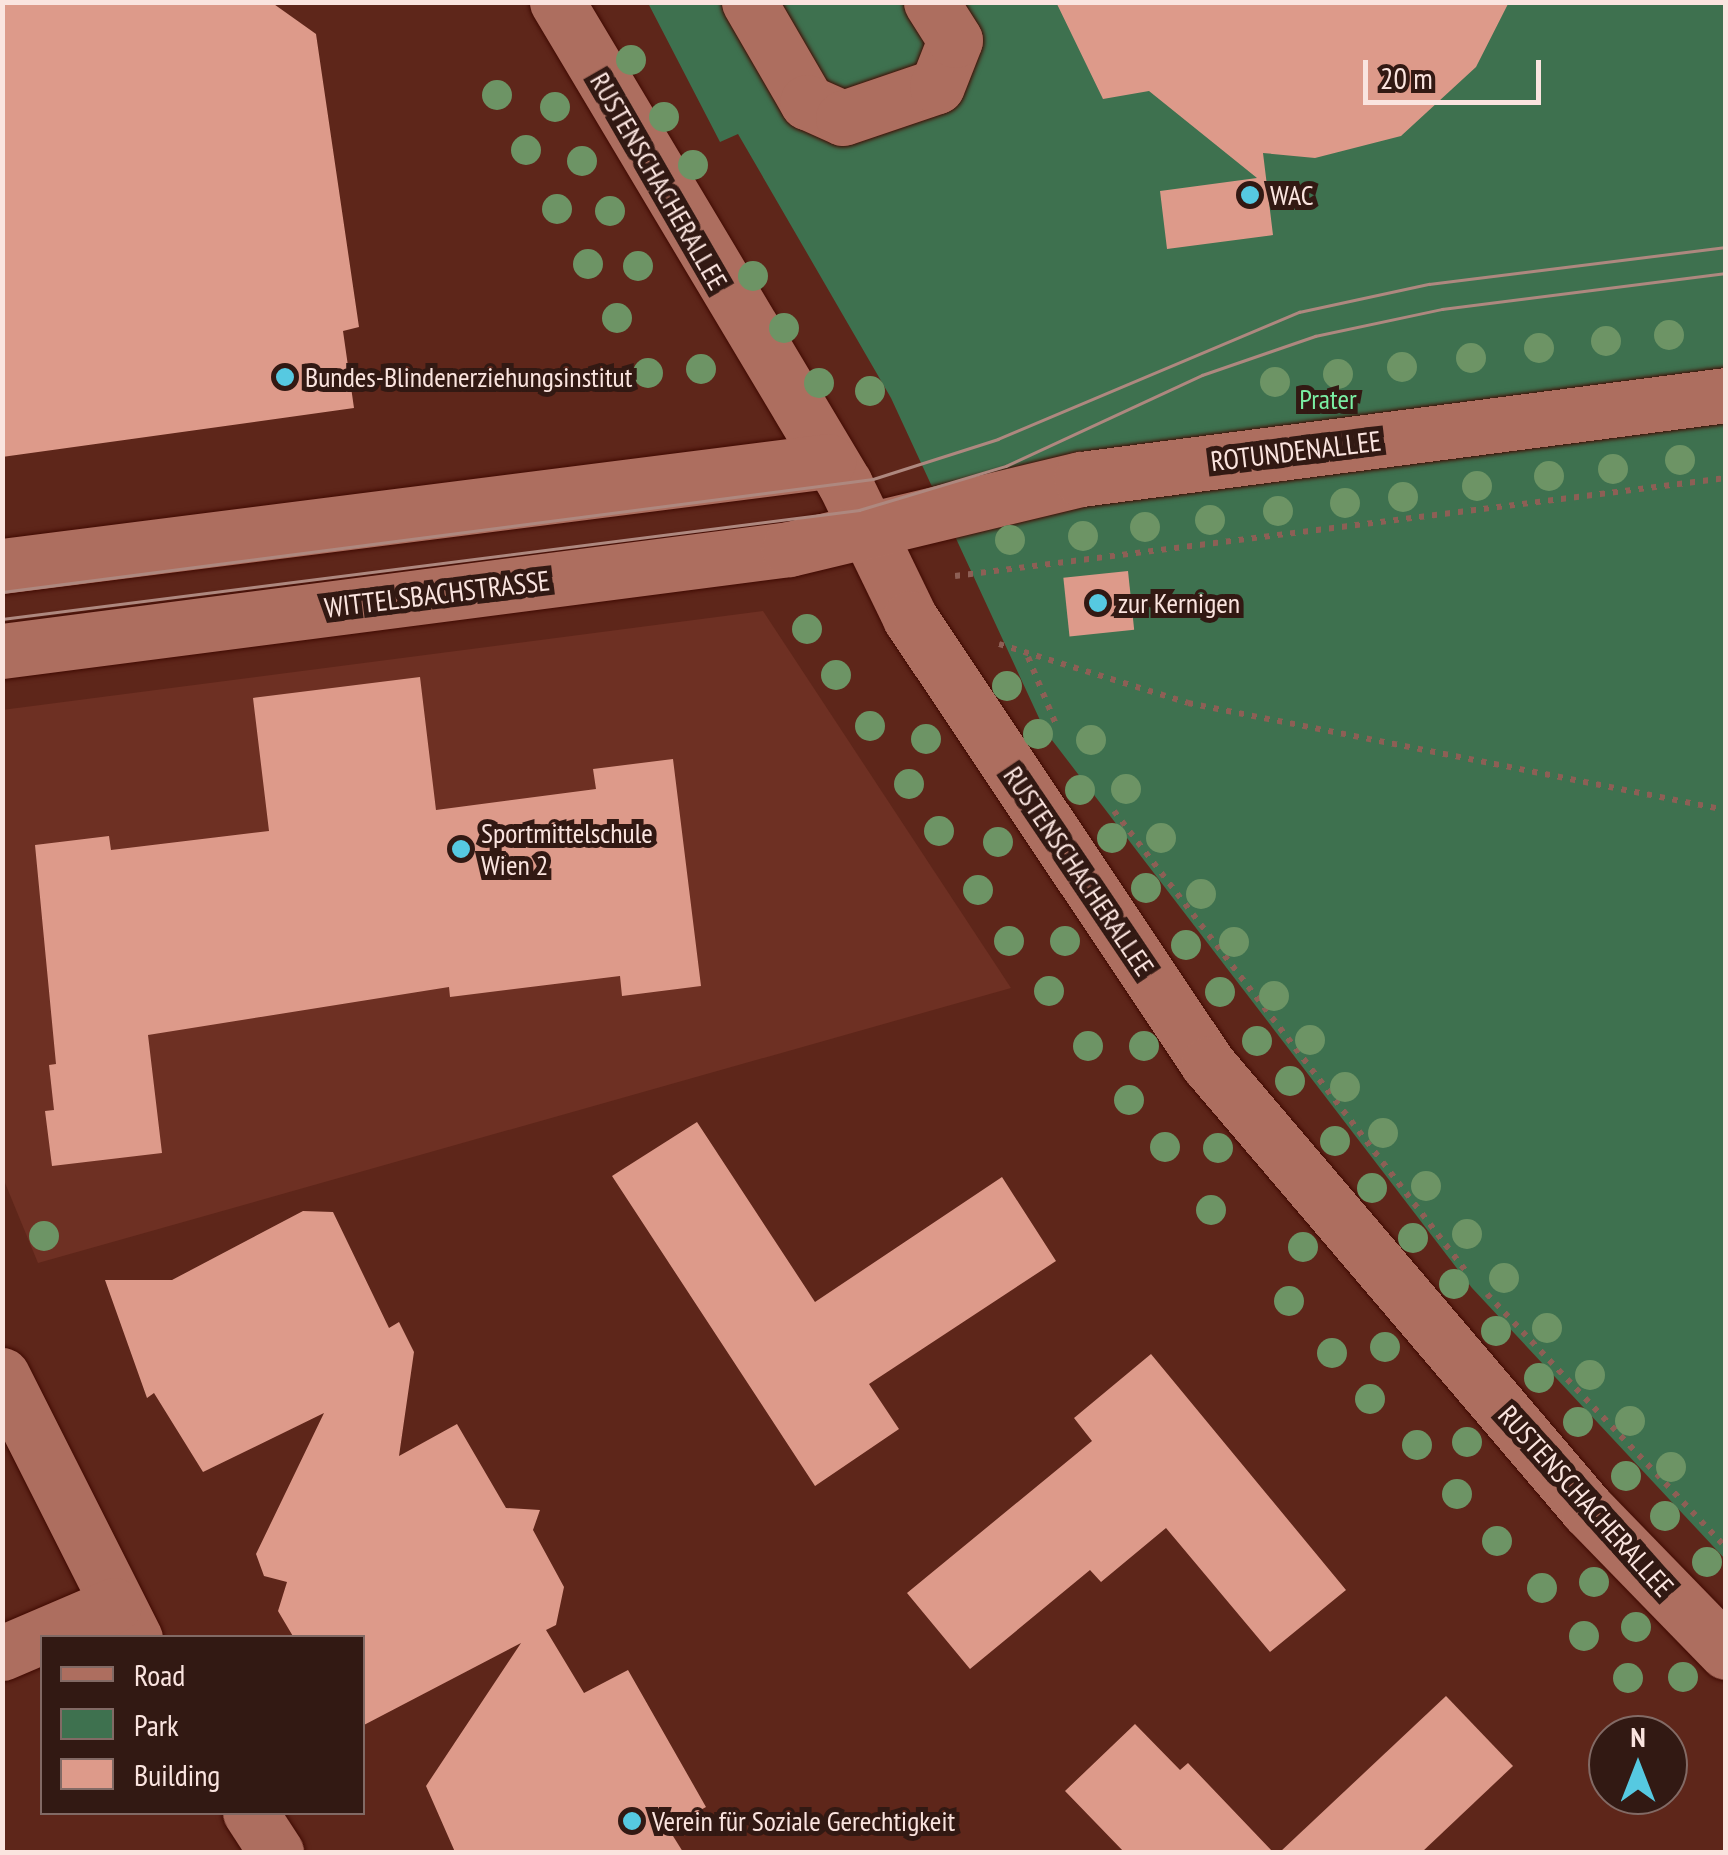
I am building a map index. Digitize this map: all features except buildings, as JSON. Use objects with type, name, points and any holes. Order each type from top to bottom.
[{"type":"street","name":"RUSTENSCHACHERALLEE","points":[[556,2],[872,534],[894,584],[1208,1064],[1588,1510],[1726,1652]]},
{"type":"street","points":[[750,2],[807,102],[843,118],[937,86],[955,40],[931,2]]},
{"type":"street","name":"ROTUNDENALLEE","points":[[872,534],[1081,480],[1726,395]]},
{"type":"street","points":[[2,566],[828,461]]},
{"type":"street","name":"WITTELSBACHSTRASSE","points":[[2,651],[872,534]]},
{"type":"street","points":[[2,1375],[124,1621],[71,1635]]},
{"type":"street","points":[[2,1653],[40,1643]]},
{"type":"street","points":[[252,1815],[276,1852]]},
{"type":"path","points":[[894,584],[1726,478]]},
{"type":"path","points":[[980,633],[1028,656],[1188,703],[1726,810]]},
{"type":"path","points":[[1028,656],[1060,734]]},
{"type":"path","points":[[1102,796],[1474,1281],[1726,1548]]},
{"type":"shaded area","name":"Sportmittelschule Wien 2","points":[[763,611],[1011,988],[38,1263],[3,1178],[2,710]]},
{"type":"green space","name":"Prater","points":[[648,3],[1725,3],[1725,1559],[1472,1288],[1045,731],[891,398],[738,134],[720,142]]},
{"type":"tram line","points":[[2,592],[873,479],[998,439],[1299,312],[1429,284],[1726,247]]},
{"type":"tram line","points":[[2,619],[859,510],[1006,466],[1202,375],[1315,336],[1442,309],[1726,273]]},
{"type":"place","name":"WAC","points":[[1250,195]]},
{"type":"place","name":"Bundes-Blindenerziehungsinstitut","points":[[285,377]]},
{"type":"place","name":"zur Kernigen","points":[[1098,603]]},
{"type":"place","name":"Sportmittelschule Wien 2","points":[[461,849]]},
{"type":"place","name":"Verein für Soziale Gerechtigkeit","points":[[632,1821]]}]
